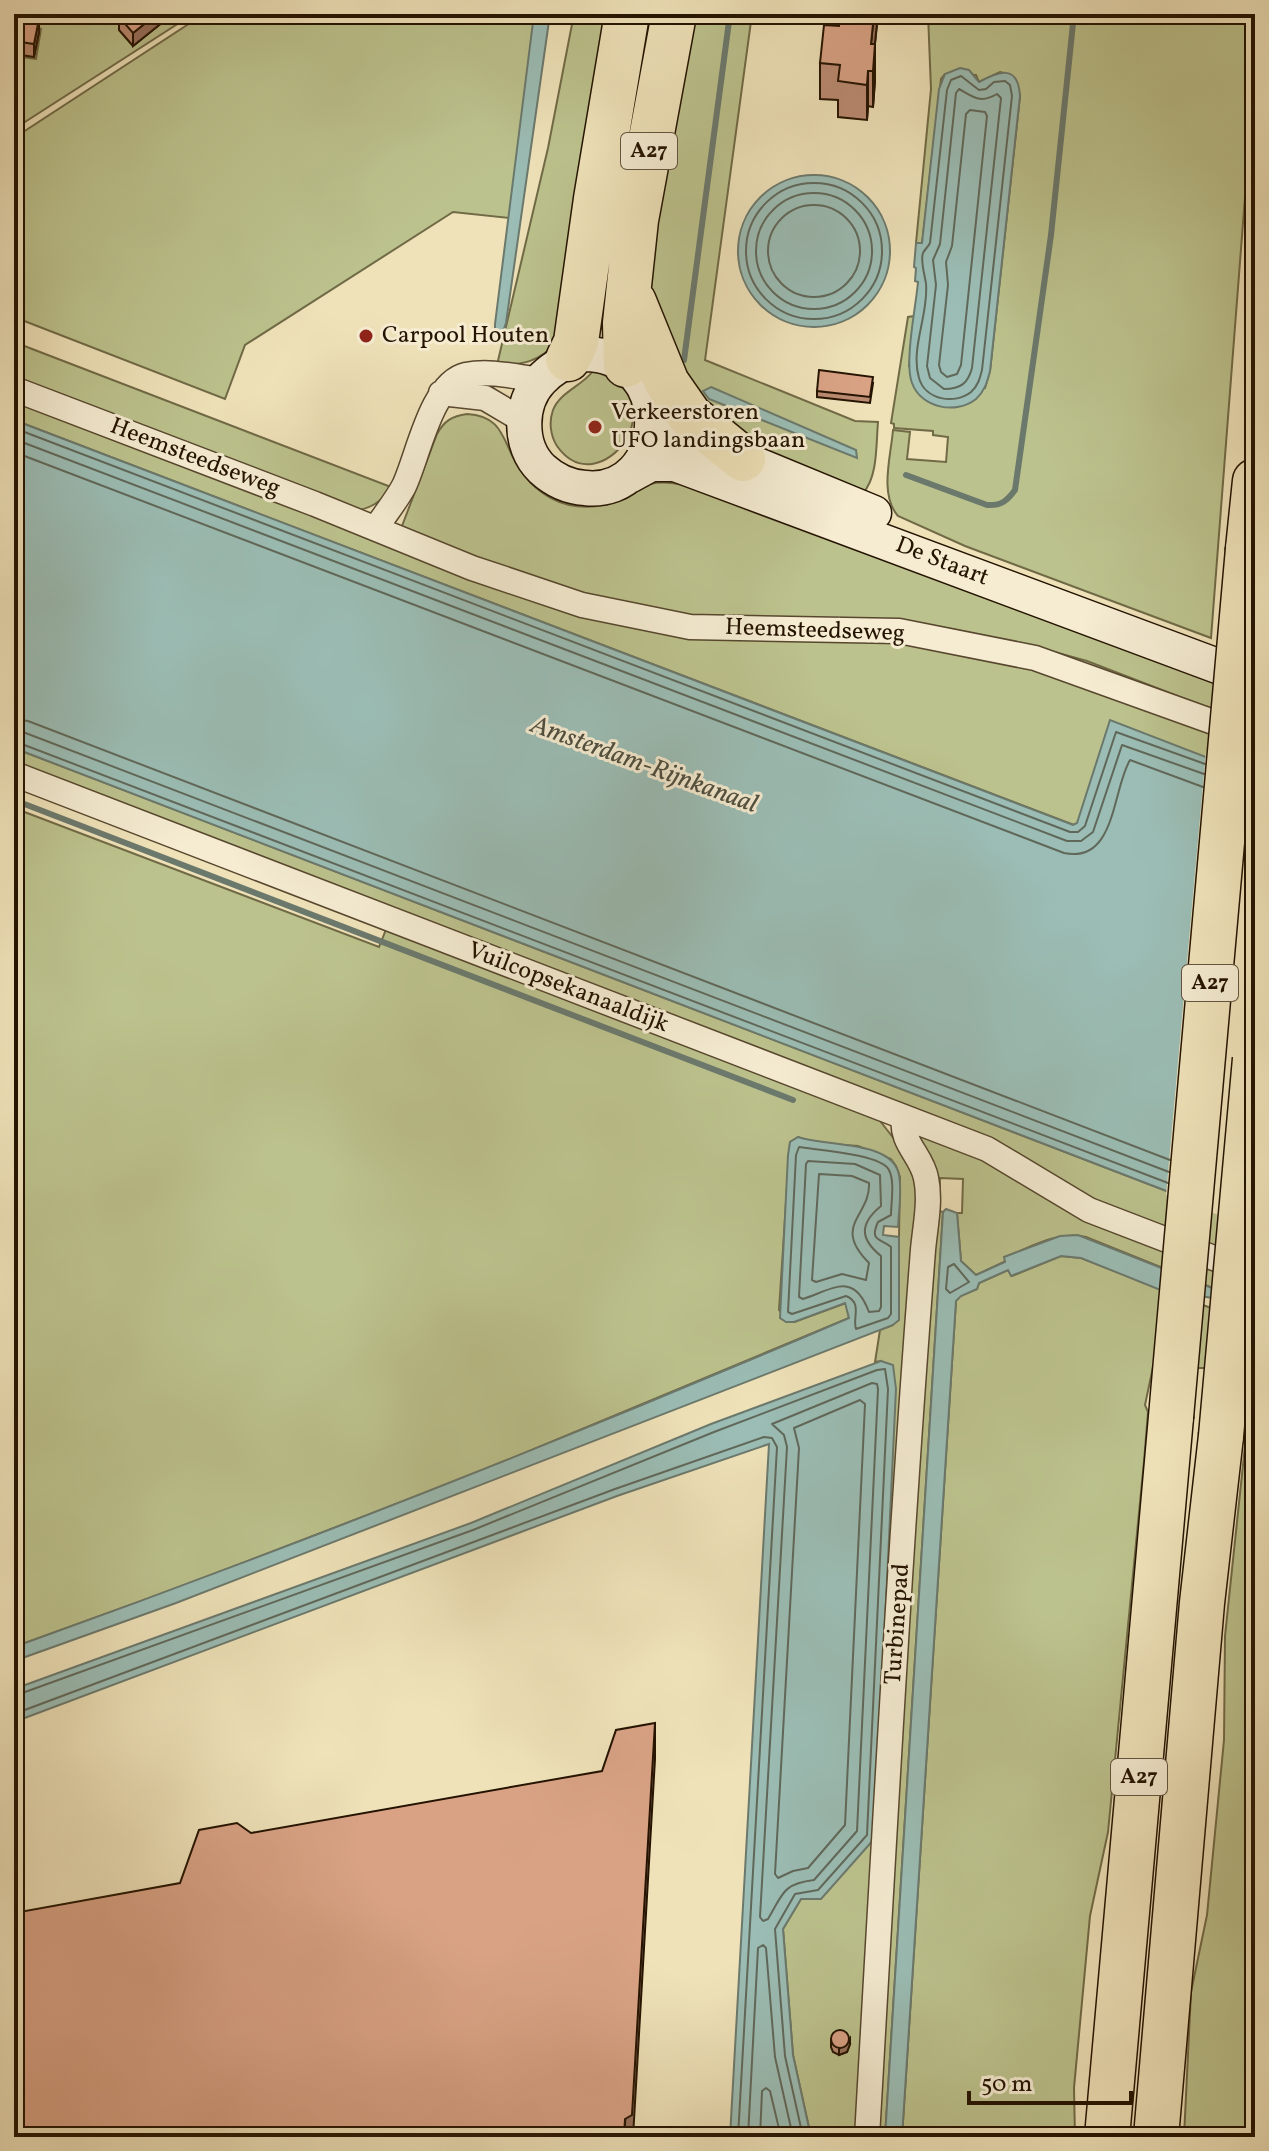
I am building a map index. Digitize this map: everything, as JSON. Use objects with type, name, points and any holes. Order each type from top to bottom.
[{"type":"highway","name":"A27","points":[[554,370],[576,342],[627,14]]},
{"type":"highway","name":"A27","points":[[626,365],[625,323],[636,220],[674,14]]},
{"type":"highway","points":[[629,288],[667,383],[690,416],[743,459]]},
{"type":"highway","name":"A27","points":[[1107,2137],[1255,481]]},
{"type":"highway","name":"A27","points":[[1156,2137],[1202,1603],[1221,1436],[1255,1059]]},
{"type":"main road","points":[[582,354],[604,354],[626,365],[648,391],[653,423],[647,448],[629,476],[608,487],[594,489],[561,483],[536,463],[524,435],[527,405],[554,370],[582,354]]},
{"type":"main road","name":"De Staart","points":[[653,423],[711,454],[743,459],[957,549],[1255,661]]},
{"type":"main road","name":"De Staart","points":[[629,476],[651,464],[675,464],[1255,680]]},
{"type":"street","points":[[376,528],[403,487],[441,393],[462,375],[554,370]]},
{"type":"street","name":"Heemsteedseweg","points":[[14,389],[472,568],[582,605],[690,627],[899,631],[1035,658],[1255,737]]},
{"type":"street","points":[[441,393],[485,398],[524,421]]},
{"type":"street","name":"Vuilcopsekanaaldijk","points":[[14,774],[987,1149],[1077,1203],[1255,1274]]},
{"type":"street","name":"Turbinepad","points":[[867,2137],[913,1379],[928,1194],[921,1163],[903,1128],[904,1118]]},
{"type":"green space","points":[[17,14],[193,14],[14,129],[14,56],[36,59],[41,29]]},
{"type":"green space","points":[[204,14],[536,14],[509,218],[453,212],[245,345],[225,399],[14,317],[14,138]]},
{"type":"green space","points":[[574,14],[615,14],[556,343],[530,361],[497,365],[548,148]]},
{"type":"green space","points":[[682,14],[752,14],[705,360],[855,421],[878,422],[874,469],[863,493],[720,431],[655,337],[644,253]]},
{"type":"green space","points":[[928,14],[1255,14],[1247,171],[1211,638],[965,546],[898,516],[892,507],[888,474],[893,430],[910,432],[907,459],[946,462],[948,437],[933,435],[933,431],[894,428],[891,423],[908,317],[915,316],[909,366],[985,388],[990,371],[1020,96],[1014,80],[1000,72],[979,82],[976,75],[945,74],[941,79],[922,244],[916,243],[931,89]]},
{"type":"green space","points":[[14,342],[391,487],[374,504],[352,511],[14,381]]},
{"type":"green space","points":[[593,371],[619,384],[631,402],[632,422],[625,441],[611,456],[593,464],[575,461],[557,446],[551,423],[556,404]]},
{"type":"green space","points":[[14,400],[583,614],[865,638],[1018,660],[1255,745],[1255,776],[1074,825],[14,420]]},
{"type":"green space","points":[[467,414],[494,424],[527,478],[540,491],[559,502],[587,507],[605,505],[656,483],[700,488],[1255,693],[1255,726],[1087,661],[1040,648],[952,629],[864,620],[680,616],[588,597],[403,531],[402,526],[437,434],[449,420]]},
{"type":"green space","points":[[14,748],[1255,1225],[1255,1263],[14,767]]},
{"type":"green space","points":[[14,808],[379,947],[387,927],[877,1117],[902,1149],[910,1129],[963,1149],[1255,1283],[1255,1305],[1076,1235],[1034,1245],[1005,1257],[1006,1261],[976,1275],[961,1261],[957,1213],[962,1213],[963,1179],[940,1178],[939,1211],[943,1212],[885,2137],[811,2137],[793,2055],[783,1929],[801,1899],[881,1361],[875,1362],[880,1330],[893,1325],[899,1237],[900,1177],[896,1166],[891,1159],[858,1146],[815,1143],[798,1137],[790,1142],[779,1310],[794,1322],[846,1303],[849,1318],[469,1476],[14,1647]]},
{"type":"green space","points":[[1061,1256],[1081,1258],[1255,1325],[1255,2137],[1184,2137],[1191,1992],[1207,1915],[1224,1740],[1225,1636],[1245,1446],[1249,1369],[1153,1367],[1145,1405],[1148,1412],[1144,1461],[1108,1832],[1090,1916],[1074,2088],[1075,2137],[902,2137],[956,1301],[977,1289],[979,1283],[1008,1270],[1012,1276]]},
{"type":"water","points":[[534,14],[550,14],[506,323],[500,340],[495,335],[495,324]]},
{"type":"water","points":[[960,68],[969,70],[979,82],[1000,73],[1011,74],[1020,96],[990,371],[984,390],[976,399],[949,408],[931,403],[917,392],[912,383],[909,362],[918,282],[915,281],[914,267],[916,243],[922,243],[939,89],[945,74]]},
{"type":"water","points":[[814,175],[843,181],[868,197],[884,222],[890,251],[884,280],[868,305],[843,321],[814,327],[785,321],[760,305],[744,280],[738,251],[744,222],[760,197],[785,181]]},
{"type":"water","points":[[711,387],[856,450],[857,458],[709,399],[703,391]]},
{"type":"water","name":"Amsterdam-Rijnkanaal","points":[[14,420],[1073,825],[1077,823],[1110,720],[1255,776],[1255,1225],[14,748]]},
{"type":"water","points":[[798,1137],[872,1150],[894,1164],[900,1181],[898,1227],[884,1226],[883,1235],[899,1237],[899,1320],[893,1325],[176,1603],[14,1661],[14,1647],[434,1489],[849,1318],[845,1303],[794,1322],[780,1318],[788,1155],[790,1142]]},
{"type":"water","points":[[946,1209],[957,1213],[961,1261],[976,1275],[1005,1262],[1004,1257],[1060,1236],[1078,1235],[1255,1305],[1158,1289],[1081,1258],[1061,1256],[1011,1276],[1008,1270],[979,1283],[977,1289],[956,1301],[902,2137],[885,2137],[943,1212]]},
{"type":"water","points":[[881,1361],[893,1365],[896,1389],[875,1838],[821,1899],[801,1899],[783,1929],[793,2055],[811,2137],[730,2137],[769,1444],[617,1496],[14,1722],[14,1689],[471,1523],[711,1424]]},
{"type":"pier","points":[[1206,751],[1255,771],[1255,1229],[1166,1195]]},
{"type":"building","points":[[14,14],[39,19],[34,44],[14,41]]},
{"type":"building","points":[[123,14],[157,14],[133,33],[119,17]]},
{"type":"building","points":[[840,14],[874,14],[871,44],[875,44],[873,71],[868,71],[867,85],[838,81],[840,65],[820,63],[824,25],[839,26]]},
{"type":"building","points":[[819,370],[873,377],[870,397],[817,391]]},
{"type":"building","points":[[655,1723],[632,2115],[625,2119],[624,2137],[14,2137],[14,1913],[180,1883],[199,1830],[237,1823],[251,1833],[602,1771],[616,1730]]},
{"type":"building","points":[[840,2030],[849,2039],[840,2048],[831,2039]]},
{"type":"waterway","points":[[684,360],[730,14]]},
{"type":"waterway","points":[[906,475],[987,505],[1003,502],[1015,490],[1051,235],[1074,14]]},
{"type":"waterway","points":[[14,800],[793,1100]]},
{"type":"place","name":"Carpool Houten","points":[[366,336]]},
{"type":"place","name":"Verkeerstoren UFO landingsbaan","points":[[595,427]]}]
